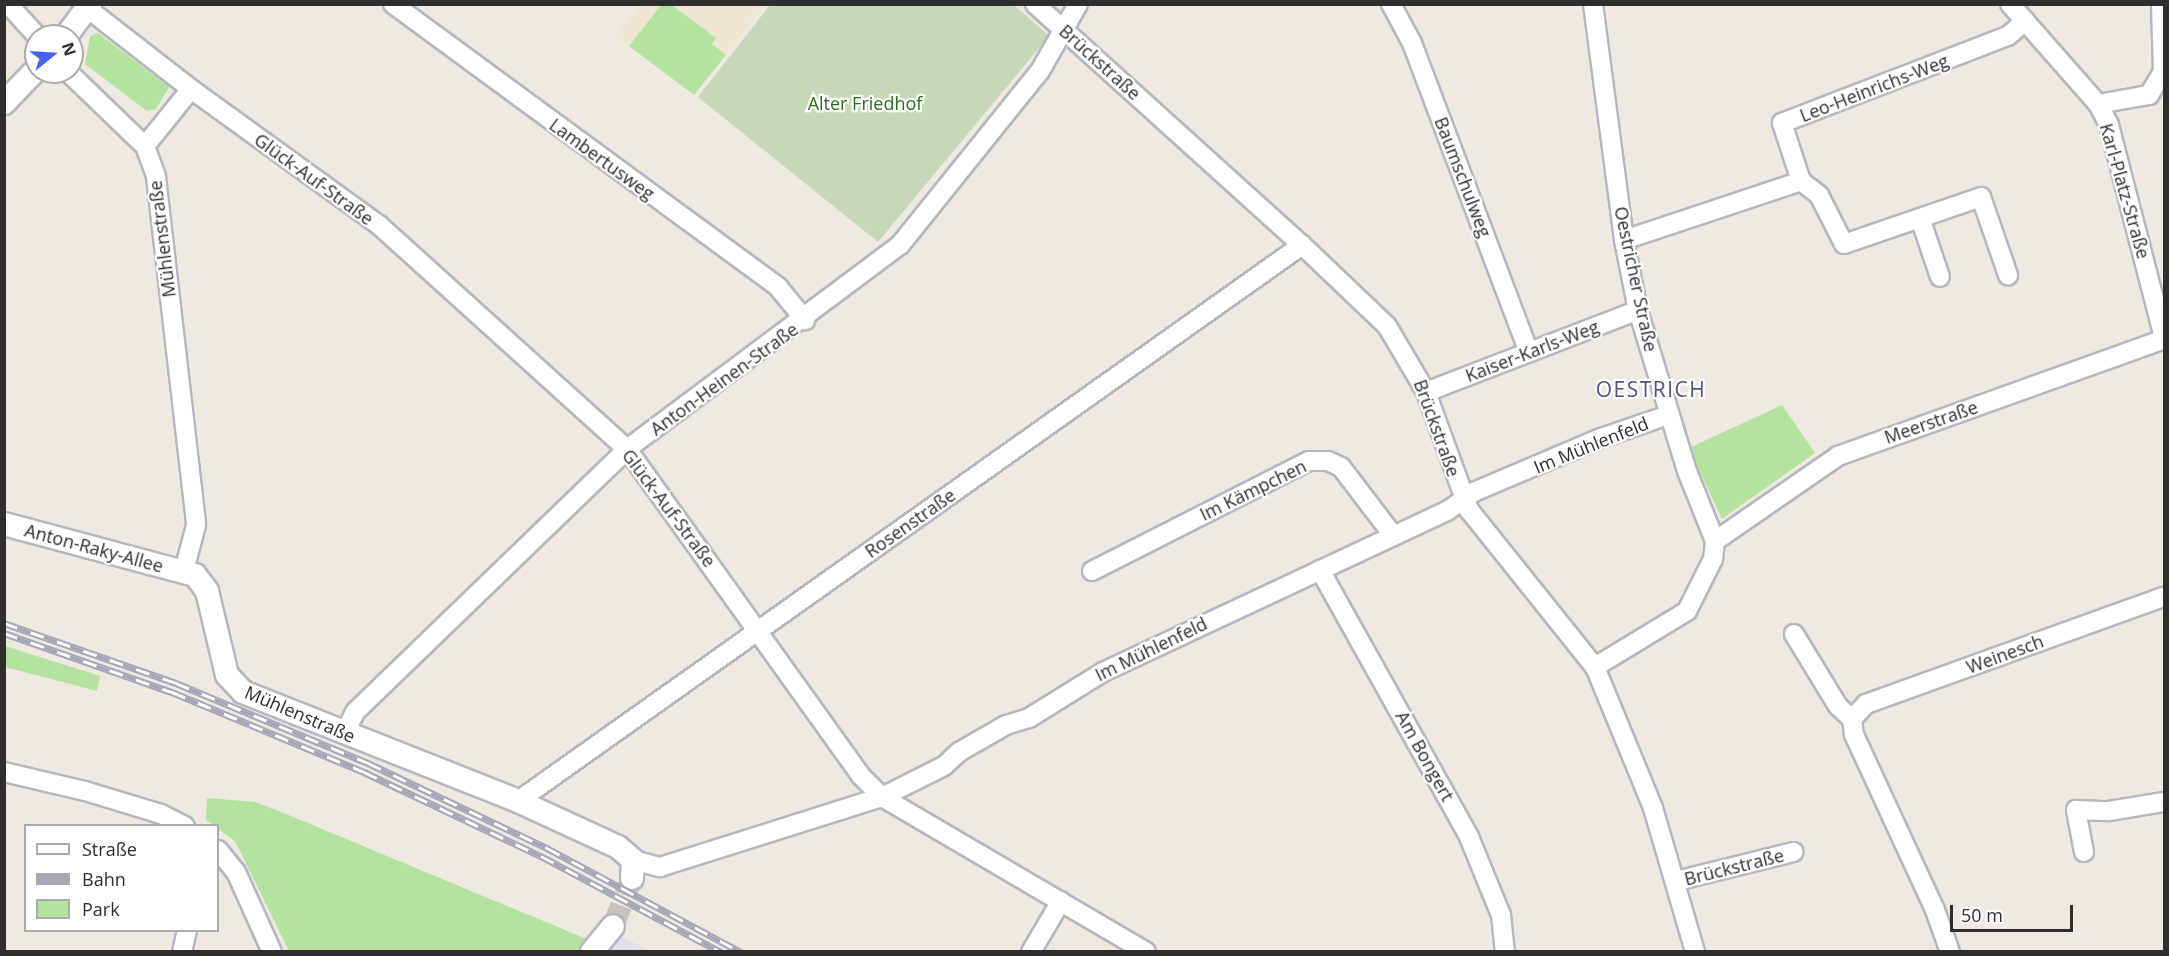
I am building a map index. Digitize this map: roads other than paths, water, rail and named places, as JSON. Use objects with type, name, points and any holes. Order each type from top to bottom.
[{"type":"street","points":[[8,4],[27,24]]},
{"type":"street","name":"Lambertusweg","points":[[393,4],[778,287],[805,320]]},
{"type":"street","name":"Brückstraße","points":[[1035,4],[1302,245],[1387,326],[1426,392],[1463,500],[1595,668],[1653,808],[1695,951]]},
{"type":"street","name":"Anton-Heinen-Straße","points":[[345,732],[355,711],[627,449],[805,320],[900,245],[1040,71],[1066,31],[1078,4]]},
{"type":"street","name":"Baumschulweg","points":[[1391,4],[1412,43],[1529,352]]},
{"type":"street","name":"Oestricher Straße","points":[[1593,4],[1624,240],[1638,310],[1668,415],[1715,540]]},
{"type":"street","name":"Karl-Platz-Straße","points":[[2010,4],[2098,104],[2109,125],[2164,338]]},
{"type":"street","points":[[2098,104],[2150,95],[2163,72],[2161,4]]},
{"type":"street","points":[[75,24],[89,6]]},
{"type":"street","name":"Glück-Auf-Straße","points":[[89,6],[191,89],[379,225],[627,449],[860,775],[882,797],[1146,951]]},
{"type":"street","name":"Leo-Heinrichs-Weg","points":[[1801,181],[1782,123],[2008,36],[2025,21]]},
{"type":"street","points":[[4,103],[24,82]]},
{"type":"street","points":[[80,84],[145,146],[191,89]]},
{"type":"street","name":"Mühlenstraße","points":[[145,146],[156,177],[196,525],[184,571],[203,582],[207,591],[232,684],[243,692],[518,801],[618,847],[632,869]]},
{"type":"street","points":[[1624,240],[1801,181],[1819,195],[1844,244],[1981,197],[2008,275]]},
{"type":"street","points":[[1920,218],[1940,277]]},
{"type":"street","name":"Rosenstraße","points":[[518,801],[1302,245]]},
{"type":"street","name":"Kaiser-Karls-Weg","points":[[1426,392],[1638,310]]},
{"type":"street","name":"Meerstraße","points":[[1715,540],[1838,456],[2164,338]]},
{"type":"street","name":"Im Mühlenfeld","points":[[632,869],[660,867],[882,797],[944,766],[959,752],[1006,725],[1029,717],[1103,672],[1392,534],[1447,511],[1463,500],[1601,438],[1668,415]]},
{"type":"street","name":"Im Kämpchen","points":[[1092,571],[1309,461],[1328,461],[1341,467],[1392,534]]},
{"type":"street","name":"Anton-Raky-Allee","points":[[4,524],[184,571]]},
{"type":"street","points":[[1595,668],[1687,611],[1713,559],[1715,540]]},
{"type":"street","name":"Am Bongert","points":[[1320,570],[1469,837],[1501,915],[1505,951]]},
{"type":"street","name":"Weinesch","points":[[1852,719],[1866,704],[2164,597]]},
{"type":"street","points":[[1794,634],[1838,706],[1852,719],[1854,735],[1935,910],[1950,951]]},
{"type":"street","points":[[4,772],[85,791],[161,814],[183,824]]},
{"type":"street","points":[[2084,852],[2076,810],[2109,811],[2164,802]]},
{"type":"street","points":[[219,851],[236,872],[272,951]]},
{"type":"street","name":"Brückstraße","points":[[1676,881],[1793,852]]},
{"type":"street","points":[[1031,951],[1061,901]]},
{"type":"street","points":[[592,951],[613,926]]},
{"type":"street","points":[[182,951],[187,932]]},
{"type":"tunnel","points":[[613,926],[632,878]]},
{"type":"railway","points":[[4,623],[176,683],[368,763],[547,848],[741,952]]},
{"type":"railway","points":[[4,633],[172,692],[364,772],[541,856],[721,952]]},
{"type":"district","name":"OESTRICH","points":[[1651,389]]},
{"type":"park label","name":"Alter Friedhof","points":[[865,103]]}]
